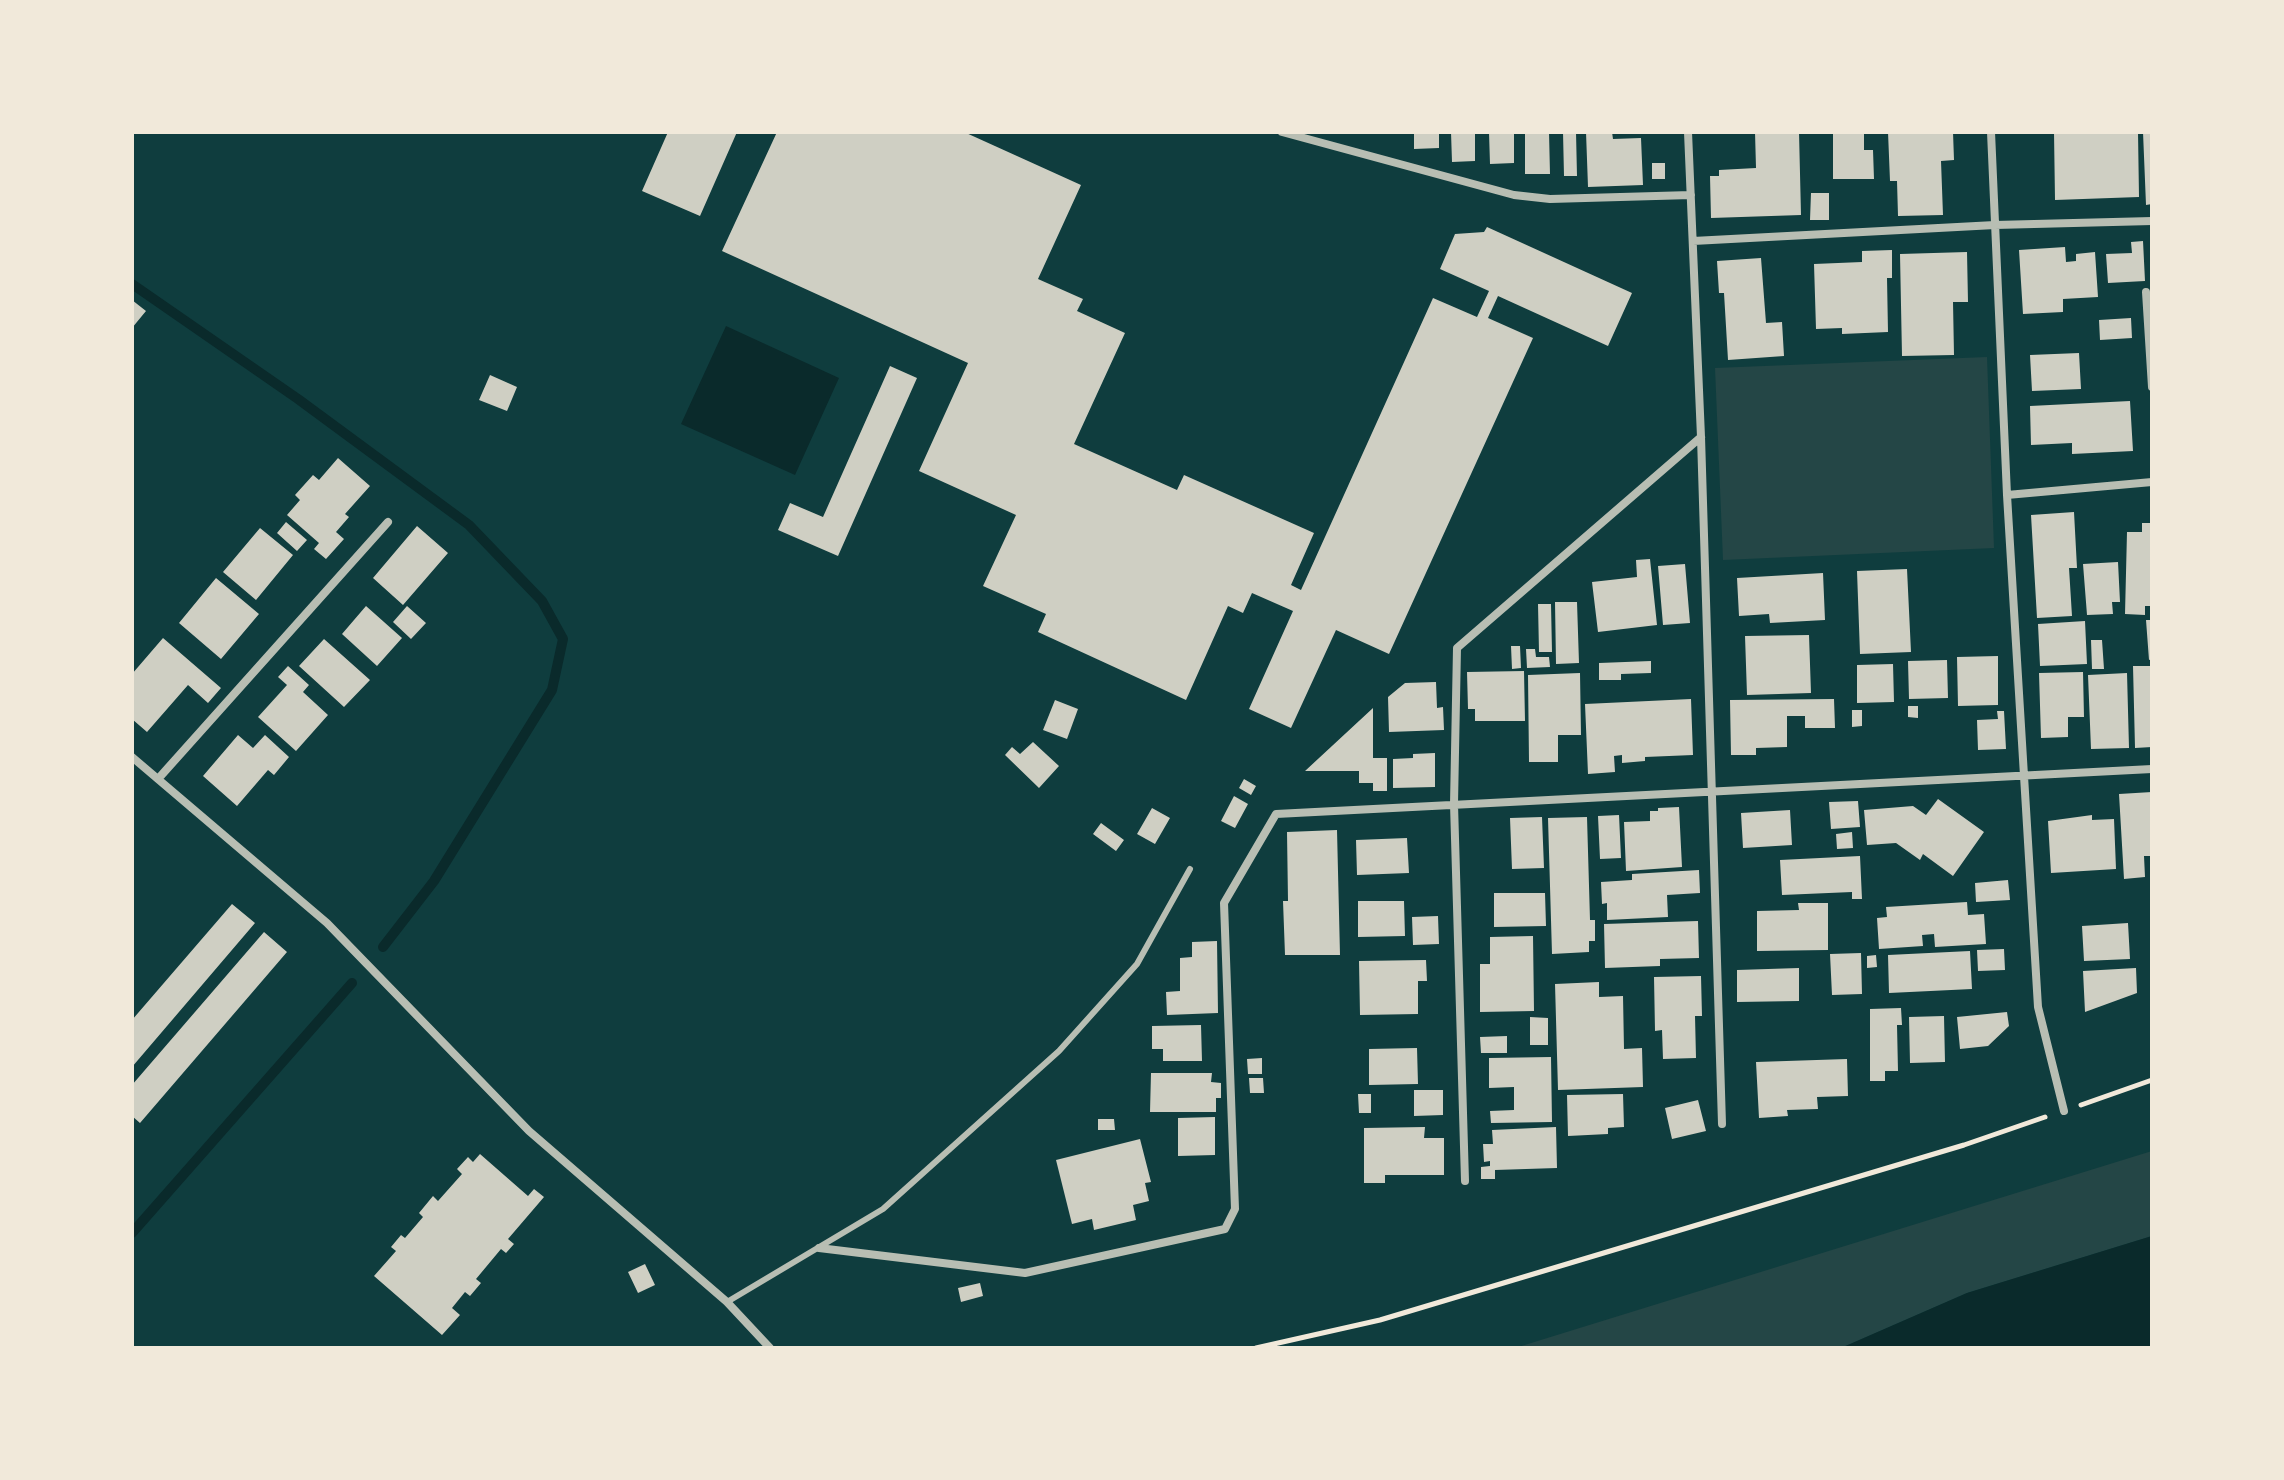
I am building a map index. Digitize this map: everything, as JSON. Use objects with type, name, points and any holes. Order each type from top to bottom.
[{"type":"street","points":[[1282,132],[1514,195],[1550,199],[1691,195]]},
{"type":"street","points":[[1688,132],[1701,437],[1722,1124]]},
{"type":"street","points":[[1991,132],[2007,495],[2038,1007],[2064,1111]]},
{"type":"street","points":[[1693,241],[1995,225],[2152,221]]},
{"type":"street","points":[[2146,292],[2152,387]]},
{"type":"street","points":[[1465,1181],[1454,804],[1457,648],[1701,437]]},
{"type":"street","points":[[2007,495],[2152,482]]},
{"type":"street","points":[[158,779],[388,522]]},
{"type":"street","points":[[132,757],[327,923],[529,1131],[727,1302],[770,1348]]},
{"type":"street","points":[[819,1248],[1025,1273],[1225,1229],[1235,1209],[1224,903],[1276,814],[2152,769]]},
{"type":"lane","points":[[727,1302],[883,1209],[1059,1051],[1137,964],[1190,869]]},
{"type":"path","points":[[1256,1348],[1395,1316],[1964,1145],[2152,1080]]},
{"type":"shaded area","points":[[726,326],[839,378],[795,475],[681,424]]},
{"type":"shaded area","points":[[1987,357],[1994,548],[1723,560],[1715,368]]},
{"type":"shaded area","points":[[2152,1151],[2152,1236],[1967,1293],[1841,1348],[1515,1348]]},
{"type":"shaded area","points":[[2152,1236],[2152,1348],[1841,1348],[1967,1293]]},
{"type":"building","points":[[668,132],[737,132],[700,216],[642,191]]},
{"type":"building","points":[[777,132],[964,132],[1081,185],[1038,279],[1083,299],[1077,311],[1125,333],[1074,444],[1177,490],[1184,475],[1314,533],[1291,585],[1301,590],[1433,298],[1477,317],[1489,291],[1440,269],[1455,234],[1484,232],[1487,227],[1632,293],[1608,346],[1498,296],[1488,318],[1533,338],[1389,654],[1336,630],[1291,728],[1249,709],[1293,611],[1252,593],[1243,613],[1228,606],[1186,700],[1038,632],[1046,614],[983,586],[1016,515],[919,471],[968,363],[722,251]]},
{"type":"building","points":[[1414,132],[1439,132],[1439,148],[1414,149]]},
{"type":"building","points":[[1451,132],[1475,132],[1475,161],[1452,162]]},
{"type":"building","points":[[1489,132],[1514,132],[1514,163],[1490,164]]},
{"type":"building","points":[[1525,132],[1549,132],[1550,174],[1525,174]]},
{"type":"building","points":[[1563,132],[1576,132],[1577,176],[1564,176]]},
{"type":"building","points":[[1586,132],[1612,132],[1613,139],[1641,138],[1643,185],[1588,187]]},
{"type":"building","points":[[1755,132],[1799,132],[1801,215],[1711,218],[1710,176],[1719,176],[1719,170],[1756,168]]},
{"type":"building","points":[[1833,132],[1864,132],[1864,150],[1873,150],[1874,179],[1833,179]]},
{"type":"building","points":[[1888,132],[1953,132],[1954,160],[1941,161],[1943,215],[1898,216],[1897,181],[1890,181]]},
{"type":"building","points":[[2054,132],[2138,132],[2139,197],[2055,200]]},
{"type":"building","points":[[2143,132],[2152,132],[2152,204],[2146,205]]},
{"type":"building","points":[[1652,163],[1665,163],[1665,179],[1652,179]]},
{"type":"building","points":[[1811,193],[1829,193],[1829,220],[1810,220]]},
{"type":"building","points":[[2143,241],[2145,281],[2108,283],[2106,254],[2132,253],[2131,242]]},
{"type":"building","points":[[2065,247],[2066,262],[2076,261],[2076,254],[2095,252],[2098,297],[2063,299],[2063,312],[2023,314],[2019,250]]},
{"type":"building","points":[[1892,250],[1892,278],[1887,278],[1888,332],[1842,334],[1842,328],[1816,329],[1814,264],[1862,262],[1862,251]]},
{"type":"building","points":[[1967,252],[1968,302],[1953,302],[1954,355],[1902,356],[1900,254]]},
{"type":"building","points":[[1761,258],[1766,323],[1782,322],[1784,356],[1728,360],[1724,293],[1719,293],[1717,261]]},
{"type":"building","points":[[132,300],[146,311],[132,328]]},
{"type":"building","points":[[2131,318],[2132,338],[2100,340],[2099,320]]},
{"type":"building","points":[[2079,353],[2081,389],[2032,391],[2030,355]]},
{"type":"building","points":[[890,366],[917,378],[838,556],[778,530],[790,503],[823,517]]},
{"type":"building","points":[[490,375],[517,387],[507,411],[479,400]]},
{"type":"building","points":[[2130,401],[2133,451],[2072,454],[2072,443],[2031,445],[2030,406]]},
{"type":"building","points":[[338,458],[370,486],[345,514],[349,517],[336,532],[344,539],[326,559],[314,549],[319,543],[287,515],[300,500],[295,495],[313,475],[319,480]]},
{"type":"building","points":[[2074,512],[2077,568],[2069,568],[2072,616],[2037,618],[2031,515]]},
{"type":"building","points":[[286,522],[307,540],[297,551],[277,533]]},
{"type":"building","points":[[2142,523],[2152,523],[2152,606],[2145,606],[2145,615],[2125,614],[2127,532],[2142,532]]},
{"type":"building","points":[[417,526],[448,553],[403,605],[373,578]]},
{"type":"building","points":[[260,528],[293,555],[256,600],[223,572]]},
{"type":"building","points":[[1650,559],[1657,625],[1598,632],[1592,582],[1637,577],[1636,560]]},
{"type":"building","points":[[2118,562],[2120,602],[2112,602],[2113,614],[2087,615],[2083,564]]},
{"type":"building","points":[[1685,564],[1690,623],[1663,625],[1658,566]]},
{"type":"building","points":[[1907,569],[1911,652],[1860,654],[1857,571]]},
{"type":"building","points":[[1823,573],[1825,620],[1770,623],[1769,614],[1739,616],[1737,578]]},
{"type":"building","points":[[216,578],[259,614],[221,659],[179,623]]},
{"type":"building","points":[[1555,602],[1577,602],[1579,663],[1556,664]]},
{"type":"building","points":[[1538,604],[1551,604],[1552,652],[1539,652]]},
{"type":"building","points":[[366,606],[402,638],[377,666],[342,634]]},
{"type":"building","points":[[407,606],[426,623],[411,639],[393,622]]},
{"type":"building","points":[[2146,620],[2152,620],[2152,659],[2149,660]]},
{"type":"building","points":[[2085,621],[2087,664],[2040,666],[2038,624]]},
{"type":"building","points":[[1809,635],[1811,693],[1747,695],[1745,636]]},
{"type":"building","points":[[163,638],[221,688],[208,703],[188,685],[147,732],[132,719],[132,674]]},
{"type":"building","points":[[324,639],[370,680],[344,707],[299,666]]},
{"type":"building","points":[[2091,640],[2102,640],[2104,669],[2092,669]]},
{"type":"building","points":[[1511,646],[1520,646],[1521,668],[1512,669]]},
{"type":"building","points":[[1526,649],[1535,649],[1536,657],[1549,657],[1550,667],[1527,668]]},
{"type":"building","points":[[1998,656],[1998,705],[1958,706],[1957,657]]},
{"type":"building","points":[[1947,660],[1948,698],[1909,699],[1908,661]]},
{"type":"building","points":[[1651,661],[1651,673],[1621,674],[1621,680],[1599,680],[1599,663]]},
{"type":"building","points":[[1893,664],[1894,702],[1857,703],[1857,665]]},
{"type":"building","points":[[288,666],[309,685],[303,692],[328,715],[296,751],[258,717],[287,685],[278,677]]},
{"type":"building","points":[[2133,666],[2152,666],[2152,747],[2135,748]]},
{"type":"building","points":[[1524,671],[1525,721],[1475,721],[1475,709],[1468,709],[1467,672]]},
{"type":"building","points":[[2083,672],[2084,717],[2068,717],[2068,737],[2041,738],[2039,673]]},
{"type":"building","points":[[1580,673],[1581,735],[1558,735],[1558,762],[1529,762],[1528,675]]},
{"type":"building","points":[[2127,673],[2129,748],[2091,749],[2088,675]]},
{"type":"building","points":[[1436,682],[1437,708],[1443,707],[1444,730],[1389,732],[1388,697],[1405,683]]},
{"type":"building","points":[[1691,699],[1693,755],[1645,757],[1645,761],[1622,763],[1622,755],[1614,756],[1615,772],[1588,774],[1585,704]]},
{"type":"building","points":[[1834,699],[1835,728],[1805,728],[1805,716],[1787,716],[1787,747],[1756,748],[1756,755],[1731,755],[1730,700]]},
{"type":"building","points":[[1055,700],[1078,709],[1067,739],[1043,730]]},
{"type":"building","points":[[1908,706],[1918,706],[1918,718],[1908,717]]},
{"type":"building","points":[[1373,708],[1373,758],[1387,758],[1387,791],[1373,791],[1373,783],[1359,783],[1359,771],[1305,771]]},
{"type":"building","points":[[1852,710],[1862,710],[1862,726],[1852,727]]},
{"type":"building","points":[[1997,711],[2004,711],[2006,749],[1978,750],[1977,720],[1998,719]]},
{"type":"building","points":[[238,735],[253,748],[265,735],[289,757],[274,775],[268,770],[237,806],[203,776]]},
{"type":"building","points":[[1033,742],[1059,766],[1039,788],[1005,755],[1012,747],[1020,754]]},
{"type":"building","points":[[1435,753],[1435,787],[1393,788],[1393,759]]},
{"type":"building","points":[[1244,779],[1256,786],[1251,795],[1239,788]]},
{"type":"building","points":[[2152,792],[2152,856],[2144,856],[2145,877],[2124,879],[2119,794]]},
{"type":"building","points":[[1234,796],[1248,804],[1235,828],[1221,821]]},
{"type":"building","points":[[1938,799],[1984,832],[1953,876],[1923,854],[1920,860],[1896,843],[1867,845],[1864,810],[1913,806],[1926,815]]},
{"type":"building","points":[[1858,801],[1860,827],[1831,829],[1829,802]]},
{"type":"building","points":[[1679,807],[1682,867],[1626,871],[1624,822],[1650,821],[1650,811]]},
{"type":"building","points":[[1152,808],[1170,818],[1155,844],[1137,834]]},
{"type":"building","points":[[1790,810],[1792,845],[1743,848],[1741,813]]},
{"type":"building","points":[[1619,815],[1621,858],[1600,859],[1598,816]]},
{"type":"building","points":[[2092,815],[2092,820],[2114,819],[2116,869],[2051,873],[2048,821]]},
{"type":"building","points":[[1542,817],[1544,868],[1512,869],[1510,818]]},
{"type":"building","points":[[1587,817],[1590,920],[1595,920],[1595,941],[1589,941],[1589,952],[1552,954],[1548,818]]},
{"type":"building","points":[[1101,823],[1124,840],[1116,851],[1093,834]]},
{"type":"building","points":[[1337,830],[1340,955],[1285,955],[1283,901],[1288,901],[1287,832]]},
{"type":"building","points":[[1852,832],[1853,848],[1837,849],[1836,834]]},
{"type":"building","points":[[1407,838],[1409,873],[1357,875],[1356,840]]},
{"type":"building","points":[[1860,856],[1862,899],[1852,899],[1852,892],[1782,895],[1780,860]]},
{"type":"building","points":[[1699,870],[1700,893],[1667,895],[1668,917],[1607,920],[1607,903],[1602,904],[1601,882],[1632,880],[1632,874]]},
{"type":"building","points":[[2008,880],[2010,900],[1976,902],[1975,883]]},
{"type":"building","points":[[1494,893],[1545,893],[1546,926],[1494,927]]},
{"type":"building","points":[[1358,901],[1404,901],[1405,936],[1358,937]]},
{"type":"building","points":[[1967,902],[1968,915],[1984,914],[1986,944],[1935,947],[1934,934],[1922,935],[1923,946],[1879,949],[1877,918],[1887,917],[1886,907]]},
{"type":"building","points":[[1798,903],[1828,903],[1828,950],[1757,951],[1757,911],[1799,910]]},
{"type":"building","points":[[232,904],[255,923],[132,1067],[132,1020]]},
{"type":"building","points":[[1438,916],[1439,944],[1413,945],[1412,917]]},
{"type":"building","points":[[1698,921],[1699,958],[1660,959],[1660,966],[1605,968],[1604,924]]},
{"type":"building","points":[[2128,923],[2130,959],[2084,961],[2082,926]]},
{"type":"building","points":[[264,932],[287,952],[140,1123],[132,1116],[132,1085]]},
{"type":"building","points":[[1533,936],[1534,1011],[1480,1012],[1480,964],[1490,964],[1490,937]]},
{"type":"building","points":[[1217,941],[1218,1013],[1167,1015],[1166,992],[1180,991],[1180,958],[1192,957],[1192,942]]},
{"type":"building","points":[[2004,949],[2005,970],[1978,971],[1977,950]]},
{"type":"building","points":[[1970,951],[1972,989],[1889,993],[1888,955]]},
{"type":"building","points":[[1861,953],[1862,994],[1832,995],[1830,954]]},
{"type":"building","points":[[1876,955],[1877,967],[1867,968],[1867,956]]},
{"type":"building","points":[[1426,960],[1427,981],[1418,981],[1418,1014],[1360,1015],[1359,961]]},
{"type":"building","points":[[1799,968],[1799,1001],[1737,1002],[1737,970]]},
{"type":"building","points":[[2136,968],[2137,993],[2085,1012],[2083,971]]},
{"type":"building","points":[[1701,976],[1702,1016],[1695,1016],[1696,1058],[1663,1059],[1662,1030],[1655,1031],[1654,977]]},
{"type":"building","points":[[1599,982],[1599,997],[1623,996],[1624,1049],[1642,1048],[1643,1087],[1558,1090],[1555,984]]},
{"type":"building","points":[[1901,1008],[1902,1025],[1897,1025],[1898,1071],[1885,1071],[1885,1081],[1870,1081],[1870,1009]]},
{"type":"building","points":[[2007,1012],[2009,1026],[1988,1046],[1960,1049],[1957,1017]]},
{"type":"building","points":[[1944,1016],[1945,1062],[1910,1063],[1909,1017]]},
{"type":"building","points":[[1530,1017],[1548,1018],[1548,1045],[1530,1045]]},
{"type":"building","points":[[1201,1025],[1202,1061],[1163,1061],[1163,1049],[1152,1049],[1152,1026]]},
{"type":"building","points":[[1507,1036],[1507,1053],[1481,1053],[1480,1037]]},
{"type":"building","points":[[1417,1048],[1418,1084],[1369,1085],[1369,1049]]},
{"type":"building","points":[[1551,1057],[1552,1122],[1491,1123],[1490,1111],[1514,1110],[1514,1087],[1489,1088],[1489,1058]]},
{"type":"building","points":[[1262,1058],[1262,1074],[1248,1074],[1247,1059]]},
{"type":"building","points":[[1847,1059],[1848,1096],[1817,1097],[1818,1109],[1787,1110],[1788,1116],[1759,1118],[1756,1062]]},
{"type":"building","points":[[1151,1073],[1212,1073],[1211,1082],[1221,1083],[1221,1098],[1216,1098],[1216,1112],[1150,1112]]},
{"type":"building","points":[[1249,1078],[1263,1078],[1264,1093],[1250,1093]]},
{"type":"building","points":[[1414,1090],[1443,1090],[1443,1115],[1414,1116]]},
{"type":"building","points":[[1358,1094],[1371,1094],[1371,1113],[1359,1113]]},
{"type":"building","points":[[1623,1094],[1624,1127],[1608,1128],[1608,1134],[1568,1136],[1567,1095]]},
{"type":"building","points":[[1698,1100],[1706,1131],[1672,1139],[1665,1108]]},
{"type":"building","points":[[1215,1117],[1215,1155],[1178,1156],[1178,1118]]},
{"type":"building","points":[[1098,1119],[1114,1119],[1115,1130],[1098,1130]]},
{"type":"building","points":[[1425,1127],[1424,1138],[1444,1138],[1444,1175],[1385,1175],[1385,1183],[1364,1183],[1364,1128]]},
{"type":"building","points":[[1556,1127],[1557,1168],[1495,1170],[1495,1179],[1481,1179],[1481,1167],[1490,1166],[1490,1161],[1484,1162],[1483,1144],[1493,1144],[1492,1130]]},
{"type":"building","points":[[1140,1139],[1151,1182],[1145,1183],[1149,1201],[1133,1205],[1136,1220],[1094,1230],[1092,1219],[1072,1224],[1056,1160]]},
{"type":"building","points":[[480,1154],[528,1196],[534,1189],[544,1197],[508,1239],[514,1244],[506,1253],[501,1249],[476,1279],[481,1283],[470,1296],[465,1292],[452,1308],[460,1315],[442,1335],[374,1276],[396,1251],[391,1247],[401,1235],[405,1238],[423,1217],[419,1213],[433,1196],[438,1201],[462,1174],[457,1169],[468,1157],[473,1162]]},
{"type":"building","points":[[645,1264],[655,1285],[638,1293],[628,1272]]},
{"type":"building","points":[[980,1283],[983,1296],[961,1302],[958,1288]]},
{"type":"waterway","points":[[132,284],[298,399],[469,525],[542,601],[563,639],[552,690],[434,881],[383,947]]},
{"type":"waterway","points":[[132,1233],[352,983]]}]
